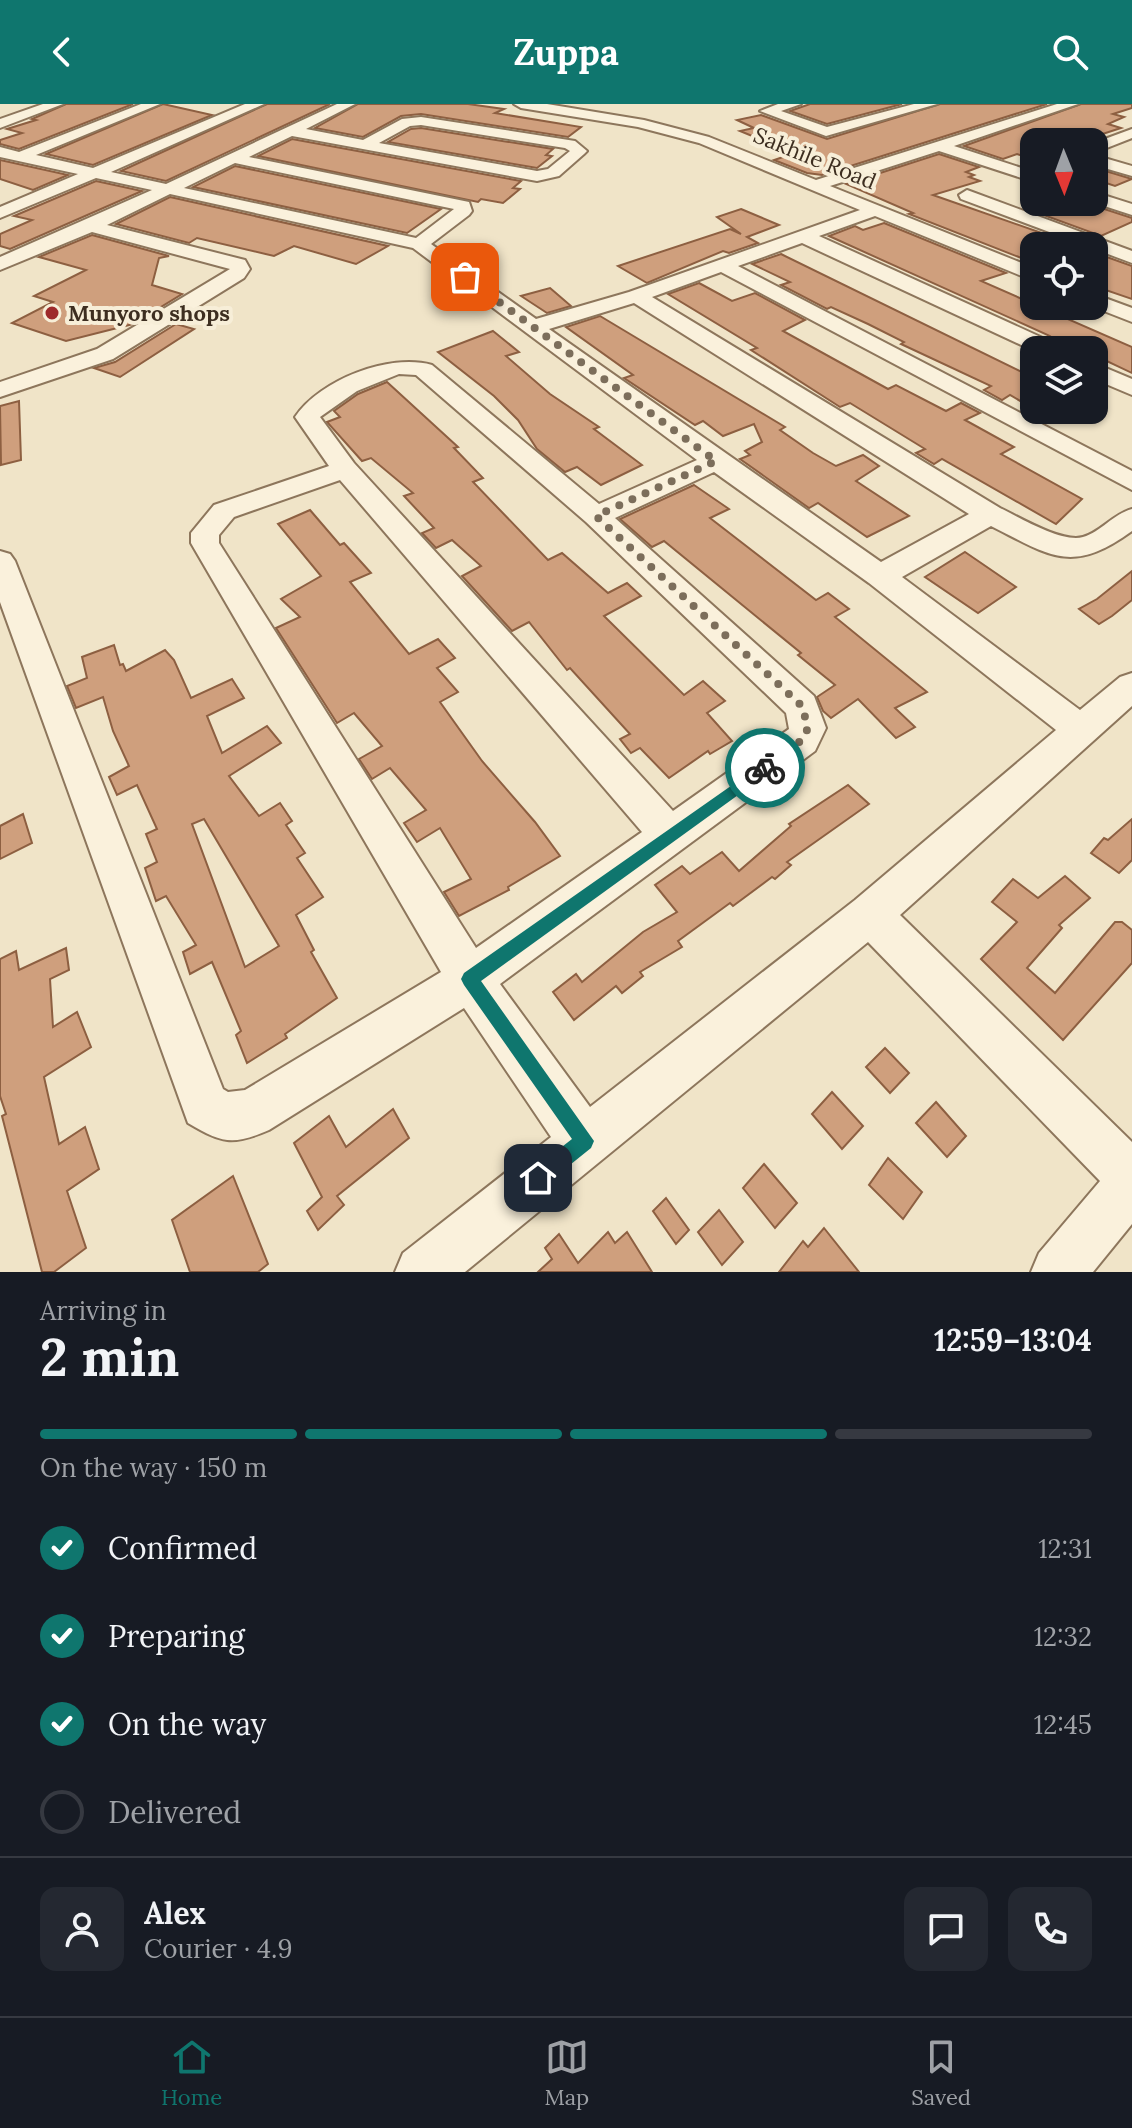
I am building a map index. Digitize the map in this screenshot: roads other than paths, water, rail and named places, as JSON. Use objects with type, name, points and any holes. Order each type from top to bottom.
[{"type":"street","points":[[0,124],[56,104]]},
{"type":"street","points":[[21,156],[153,104]]},
{"type":"street","points":[[0,213],[257,104]]},
{"type":"street","points":[[0,264],[90,226],[348,104]]},
{"type":"street","name":"Sakhile Road","points":[[521,104],[678,132],[744,154],[1020,269]]},
{"type":"street","points":[[794,104],[767,111],[826,132],[932,106]]},
{"type":"street","points":[[816,185],[1071,104]]},
{"type":"street","points":[[968,119],[996,128]]},
{"type":"street","points":[[290,131],[537,176],[553,173],[579,151],[570,144],[421,121],[407,122],[366,144]]},
{"type":"street","points":[[1108,143],[1129,136]]},
{"type":"street","points":[[939,146],[1020,170]]},
{"type":"street","points":[[0,152],[419,244],[716,461],[880,576],[1081,730]]},
{"type":"street","points":[[233,158],[463,206],[463,211],[419,244]]},
{"type":"street","points":[[1108,164],[1132,171]]},
{"type":"street","points":[[1020,176],[967,195],[1020,215]]},
{"type":"street","points":[[1108,202],[1132,210]]},
{"type":"street","points":[[533,327],[636,296],[876,210]]},
{"type":"street","points":[[1023,216],[1132,257]]},
{"type":"street","points":[[0,390],[105,354],[237,274],[240,269],[238,264],[90,226]]},
{"type":"street","points":[[801,235],[1020,336]]},
{"type":"street","points":[[720,264],[1132,482]]},
{"type":"street","points":[[636,296],[990,514],[1052,544],[1079,548],[1093,545],[1132,518]]},
{"type":"street","points":[[1108,306],[1132,316]]},
{"type":"street","points":[[0,561],[205,1106],[224,1117],[252,1113],[470,979],[670,836],[802,740],[808,728],[802,706],[596,516],[424,370],[396,367],[321,400],[307,417],[345,469],[670,836]]},
{"type":"street","points":[[1108,377],[1132,388]]},
{"type":"street","points":[[596,516],[716,461]]},
{"type":"street","points":[[345,469],[224,511],[205,533],[205,543],[470,979],[584,1141]]},
{"type":"street","points":[[880,576],[990,514]]},
{"type":"street","points":[[422,1272],[870,914],[1132,686]]},
{"type":"street","points":[[870,914],[1132,1181],[1058,1272]]},
{"type":"place","name":"Munyoro shops","points":[[52,313]]}]
